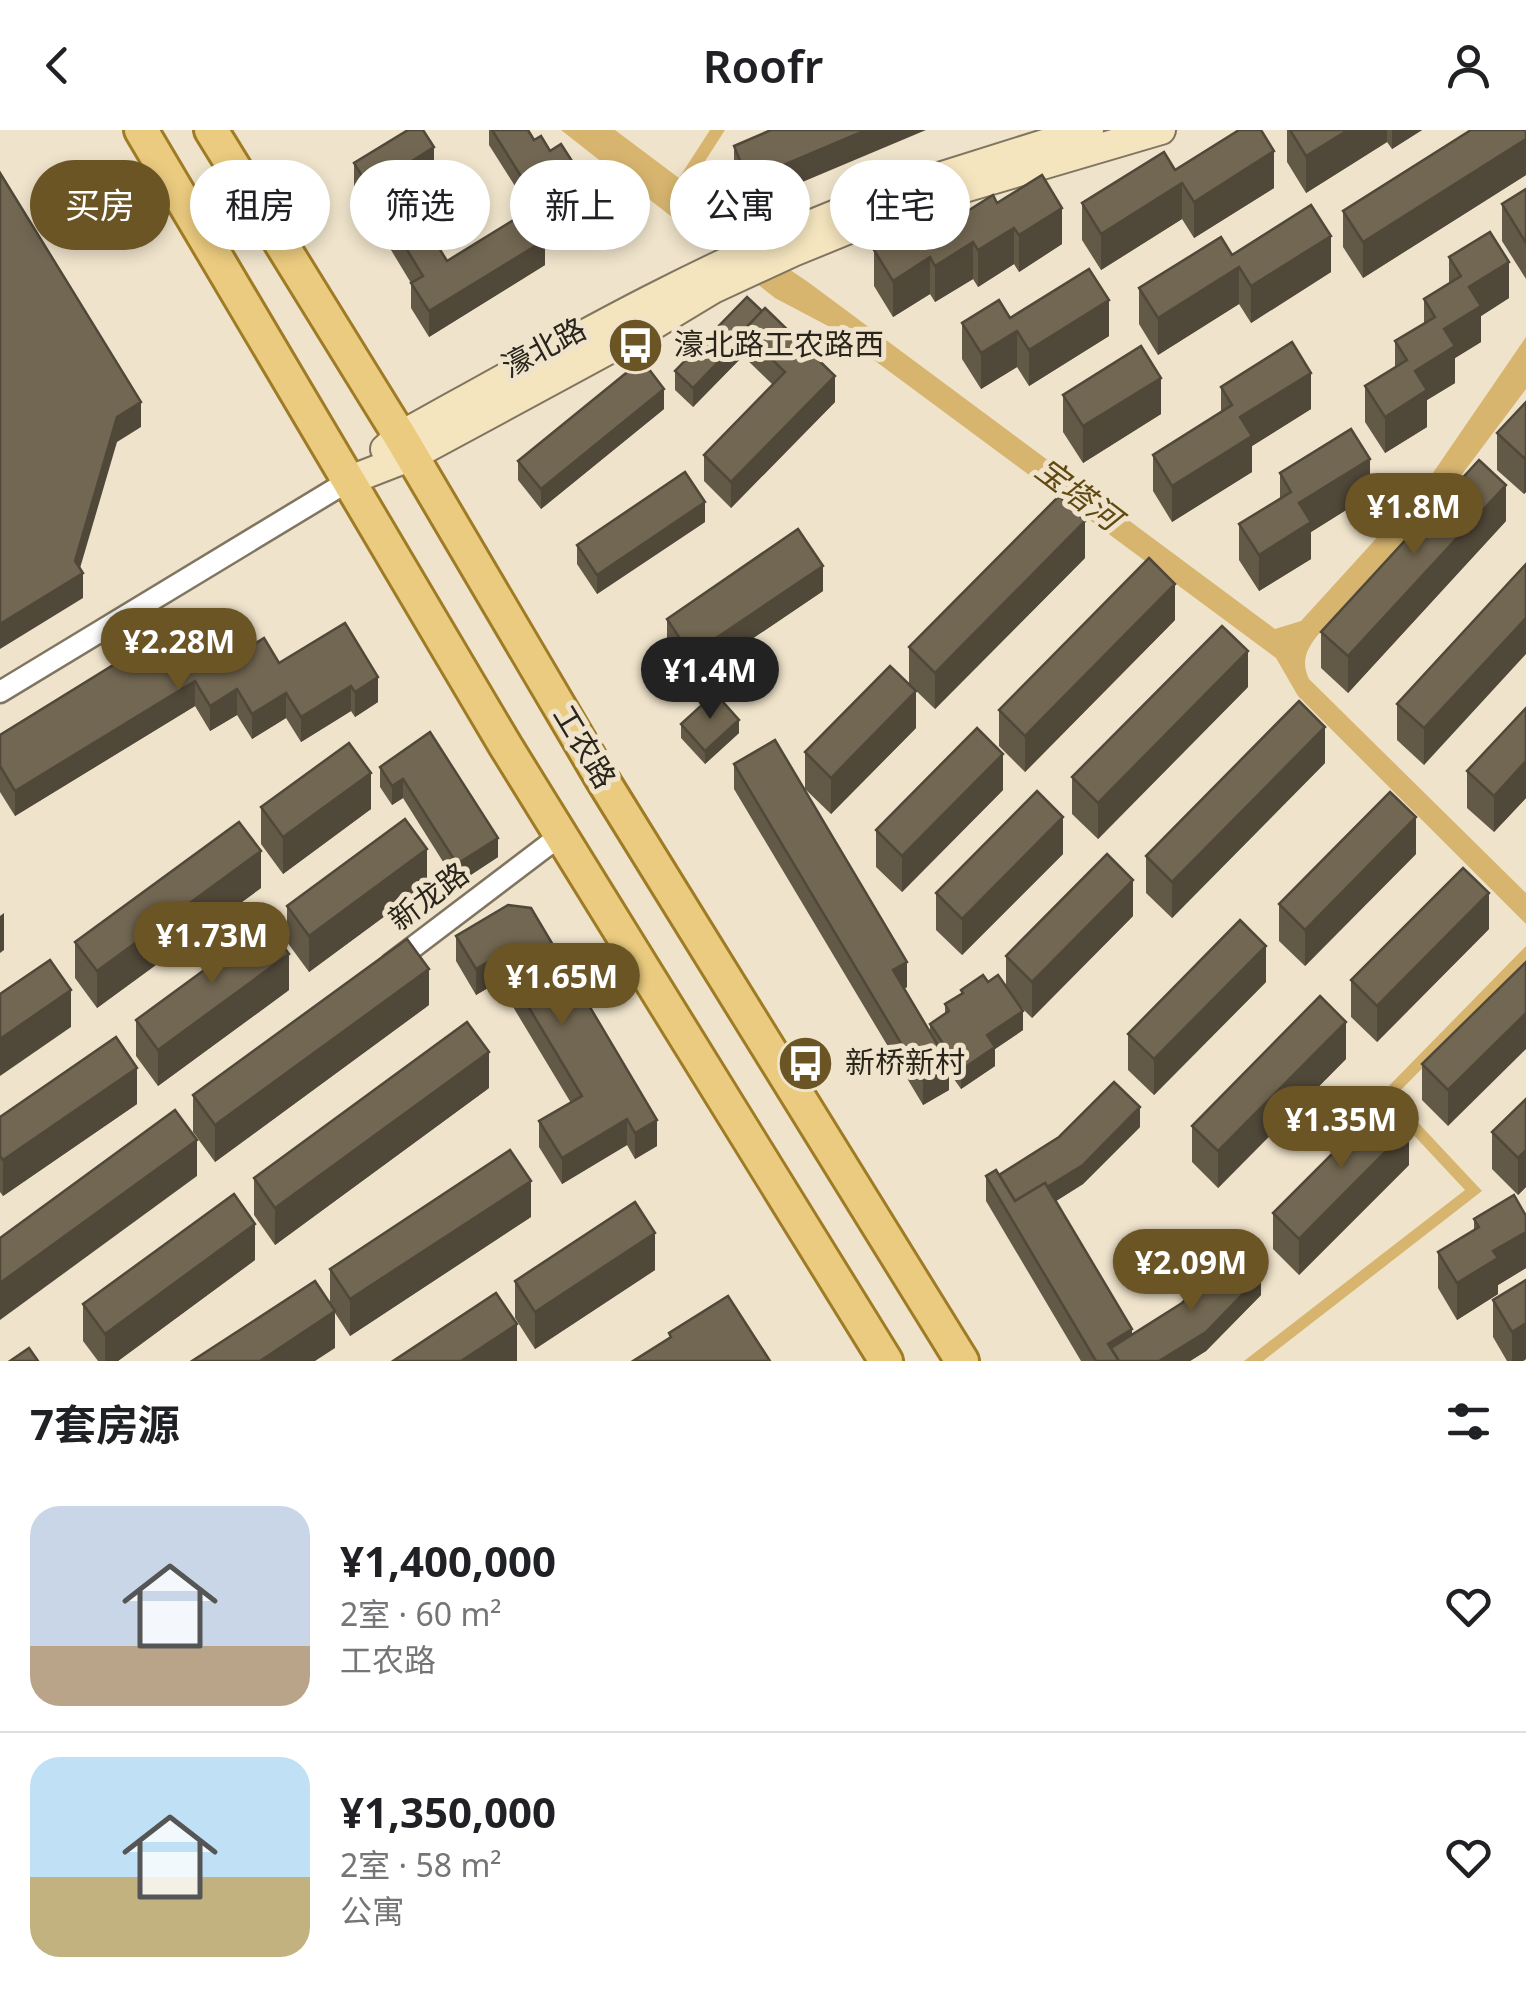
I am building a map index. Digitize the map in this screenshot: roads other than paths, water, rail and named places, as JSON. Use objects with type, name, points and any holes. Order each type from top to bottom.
[{"type":"main road","points":[[140,130],[560,835],[886,1361]]},
{"type":"main road","name":"工农路","points":[[211,130],[406,446],[602,779],[962,1361]]},
{"type":"street","name":"濠北路","points":[[810,232],[896,191],[1089,130]]},
{"type":"street","name":"濠北路","points":[[810,236],[1161,130]]},
{"type":"street","name":"濠北路","points":[[0,692],[406,446],[645,330],[708,280],[773,250]]},
{"type":"street","name":"新龙路","points":[[374,977],[560,835]]},
{"type":"water","points":[[561,130],[615,130],[670,171],[670,216],[650,200],[650,160],[599,160]]},
{"type":"water","points":[[710,130],[725,130],[706,160],[691,160]]},
{"type":"water","name":"宝塔河","points":[[714,250],[761,250],[1275,629],[1301,621],[1424,486],[1526,337],[1526,389],[1442,501],[1317,636],[1305,662],[1309,679],[1526,893],[1526,924],[1298,696],[1276,658],[828,326],[775,298]]},
{"type":"water","points":[[1526,946],[1526,963],[1394,1097],[1482,1191],[1263,1361],[1244,1361],[1465,1190],[1378,1097]]},
{"type":"place","name":"濠北路工农路西","points":[[635,345]]},
{"type":"place","name":"新桥新村","points":[[806,1063]]}]
